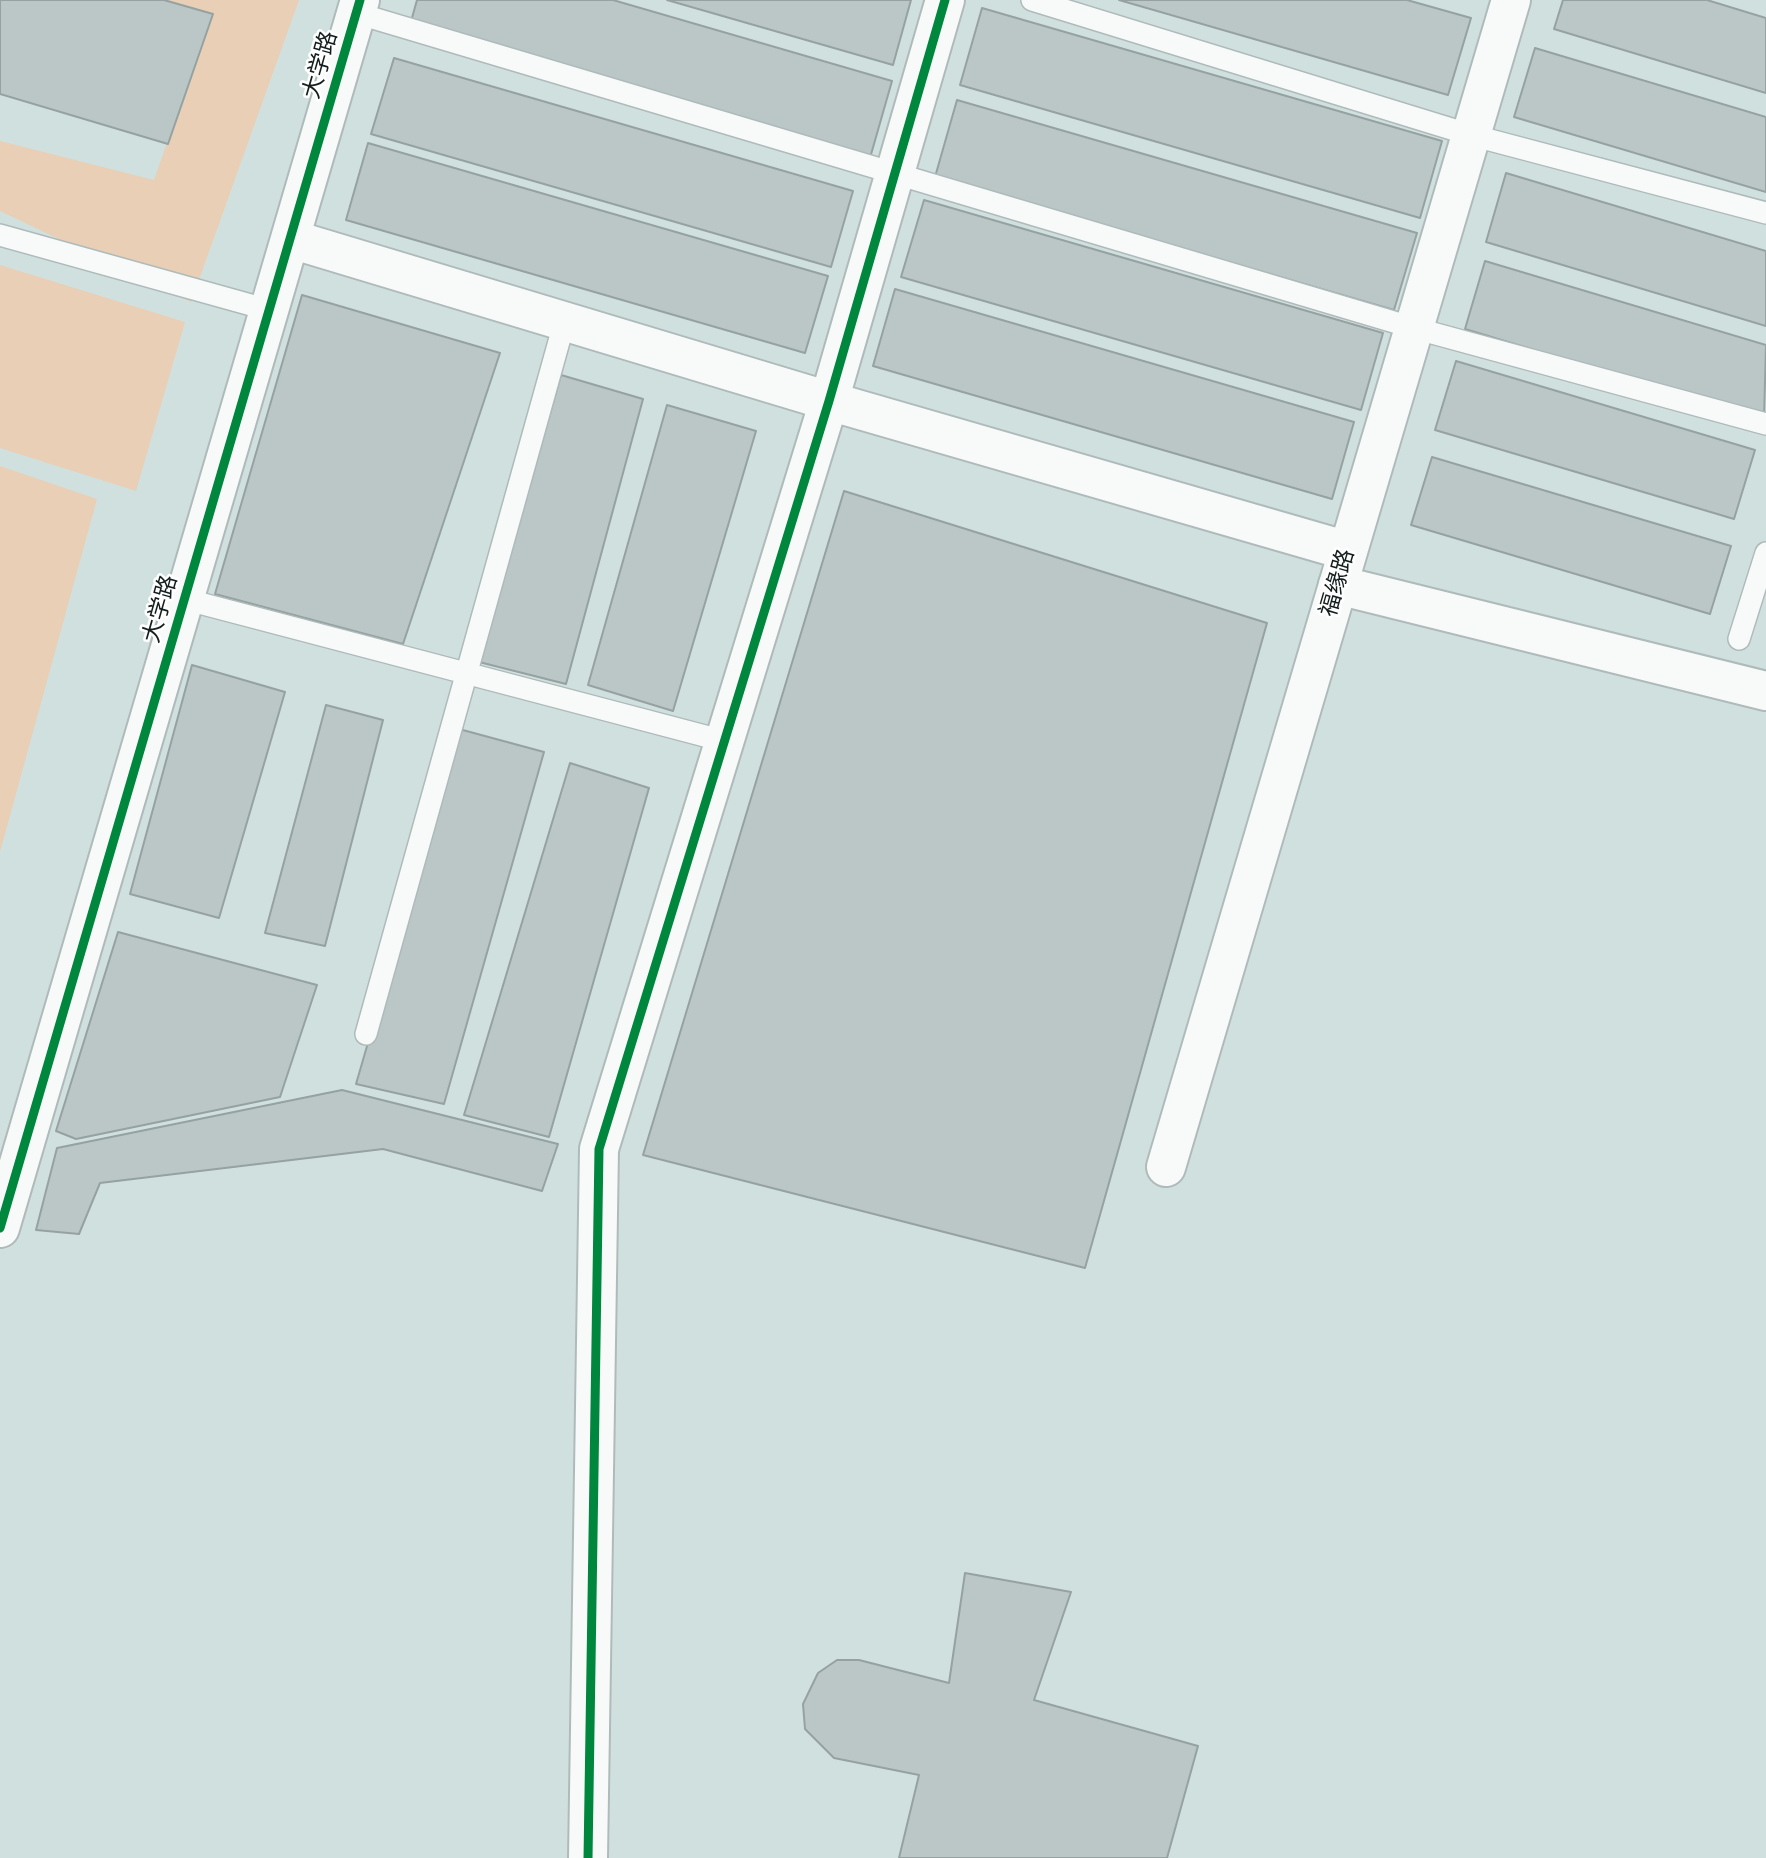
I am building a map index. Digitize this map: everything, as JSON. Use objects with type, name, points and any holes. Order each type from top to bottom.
[{"type":"street","points":[[588,1858],[599,1149],[829,401],[945,0]]},
{"type":"street","name":"福缘路","points":[[1167,1167],[1511,0]]},
{"type":"street","name":"大学路","points":[[0,1228],[358,7]]},
{"type":"street","points":[[291,240],[829,401],[1343,568],[1766,691]]},
{"type":"lane","points":[[1032,0],[1471,135],[1766,213]]},
{"type":"lane","points":[[358,7],[895,173],[1414,328],[1766,424]]},
{"type":"lane","points":[[0,234],[269,310]]},
{"type":"lane","points":[[366,1034],[464,673],[565,320]]},
{"type":"lane","points":[[1739,639],[1766,553]]},
{"type":"lane","points":[[184,599],[724,741]]},
{"type":"shaded area","points":[[164,0],[299,0],[191,302],[0,211],[0,141],[154,180],[212,14]]},
{"type":"shaded area","points":[[0,265],[185,322],[136,491],[0,448]]},
{"type":"shaded area","points":[[0,466],[97,499],[0,852]]},
{"type":"building","points":[[0,0],[164,0],[213,14],[168,144],[0,94]]},
{"type":"building","points":[[417,0],[613,0],[892,81],[870,158],[410,25]]},
{"type":"building","points":[[667,0],[911,0],[893,65]]},
{"type":"building","points":[[1119,0],[1407,0],[1471,18],[1448,95]]},
{"type":"building","points":[[1563,0],[1707,0],[1766,18],[1766,93],[1554,29]]},
{"type":"building","points":[[982,8],[1442,141],[1420,218],[960,85]]},
{"type":"building","points":[[1535,48],[1766,117],[1766,192],[1514,117]]},
{"type":"building","points":[[394,58],[853,191],[831,267],[371,134]]},
{"type":"building","points":[[957,100],[1417,233],[1394,310],[935,177]]},
{"type":"building","points":[[368,143],[828,276],[805,353],[346,220]]},
{"type":"building","points":[[1506,173],[1766,251],[1766,326],[1486,242]]},
{"type":"building","points":[[924,200],[1383,333],[1361,410],[901,277]]},
{"type":"building","points":[[1485,261],[1766,345],[1764,419],[1465,329]]},
{"type":"building","points":[[895,289],[1354,422],[1332,499],[873,366]]},
{"type":"building","points":[[302,295],[500,353],[403,644],[215,594]]},
{"type":"building","points":[[1456,361],[1755,450],[1734,519],[1435,430]]},
{"type":"building","points":[[561,375],[643,399],[566,684],[479,662]]},
{"type":"building","points":[[667,405],[756,431],[673,711],[588,685]]},
{"type":"building","points":[[1432,457],[1731,546],[1710,614],[1411,525]]},
{"type":"building","points":[[844,491],[1267,623],[1085,1268],[643,1155]]},
{"type":"building","points":[[192,665],[285,692],[219,918],[130,894]]},
{"type":"building","points":[[326,705],[383,720],[325,946],[265,933]]},
{"type":"building","points":[[459,729],[544,752],[444,1104],[356,1084]]},
{"type":"building","points":[[570,763],[649,788],[549,1137],[464,1115]]},
{"type":"building","points":[[118,932],[317,985],[280,1097],[76,1139],[56,1131]]},
{"type":"building","points":[[342,1090],[558,1144],[542,1191],[383,1149],[100,1183],[79,1234],[36,1230],[57,1148]]},
{"type":"building","points":[[965,1573],[1071,1592],[1034,1700],[1198,1746],[1167,1858],[899,1858],[919,1775],[834,1758],[805,1729],[803,1704],[818,1673],[837,1660],[859,1660],[949,1683]]},
{"type":"cycle path","points":[[0,1228],[360,0]]},
{"type":"cycle path","points":[[588,1858],[599,1149],[829,401],[945,0]]}]
